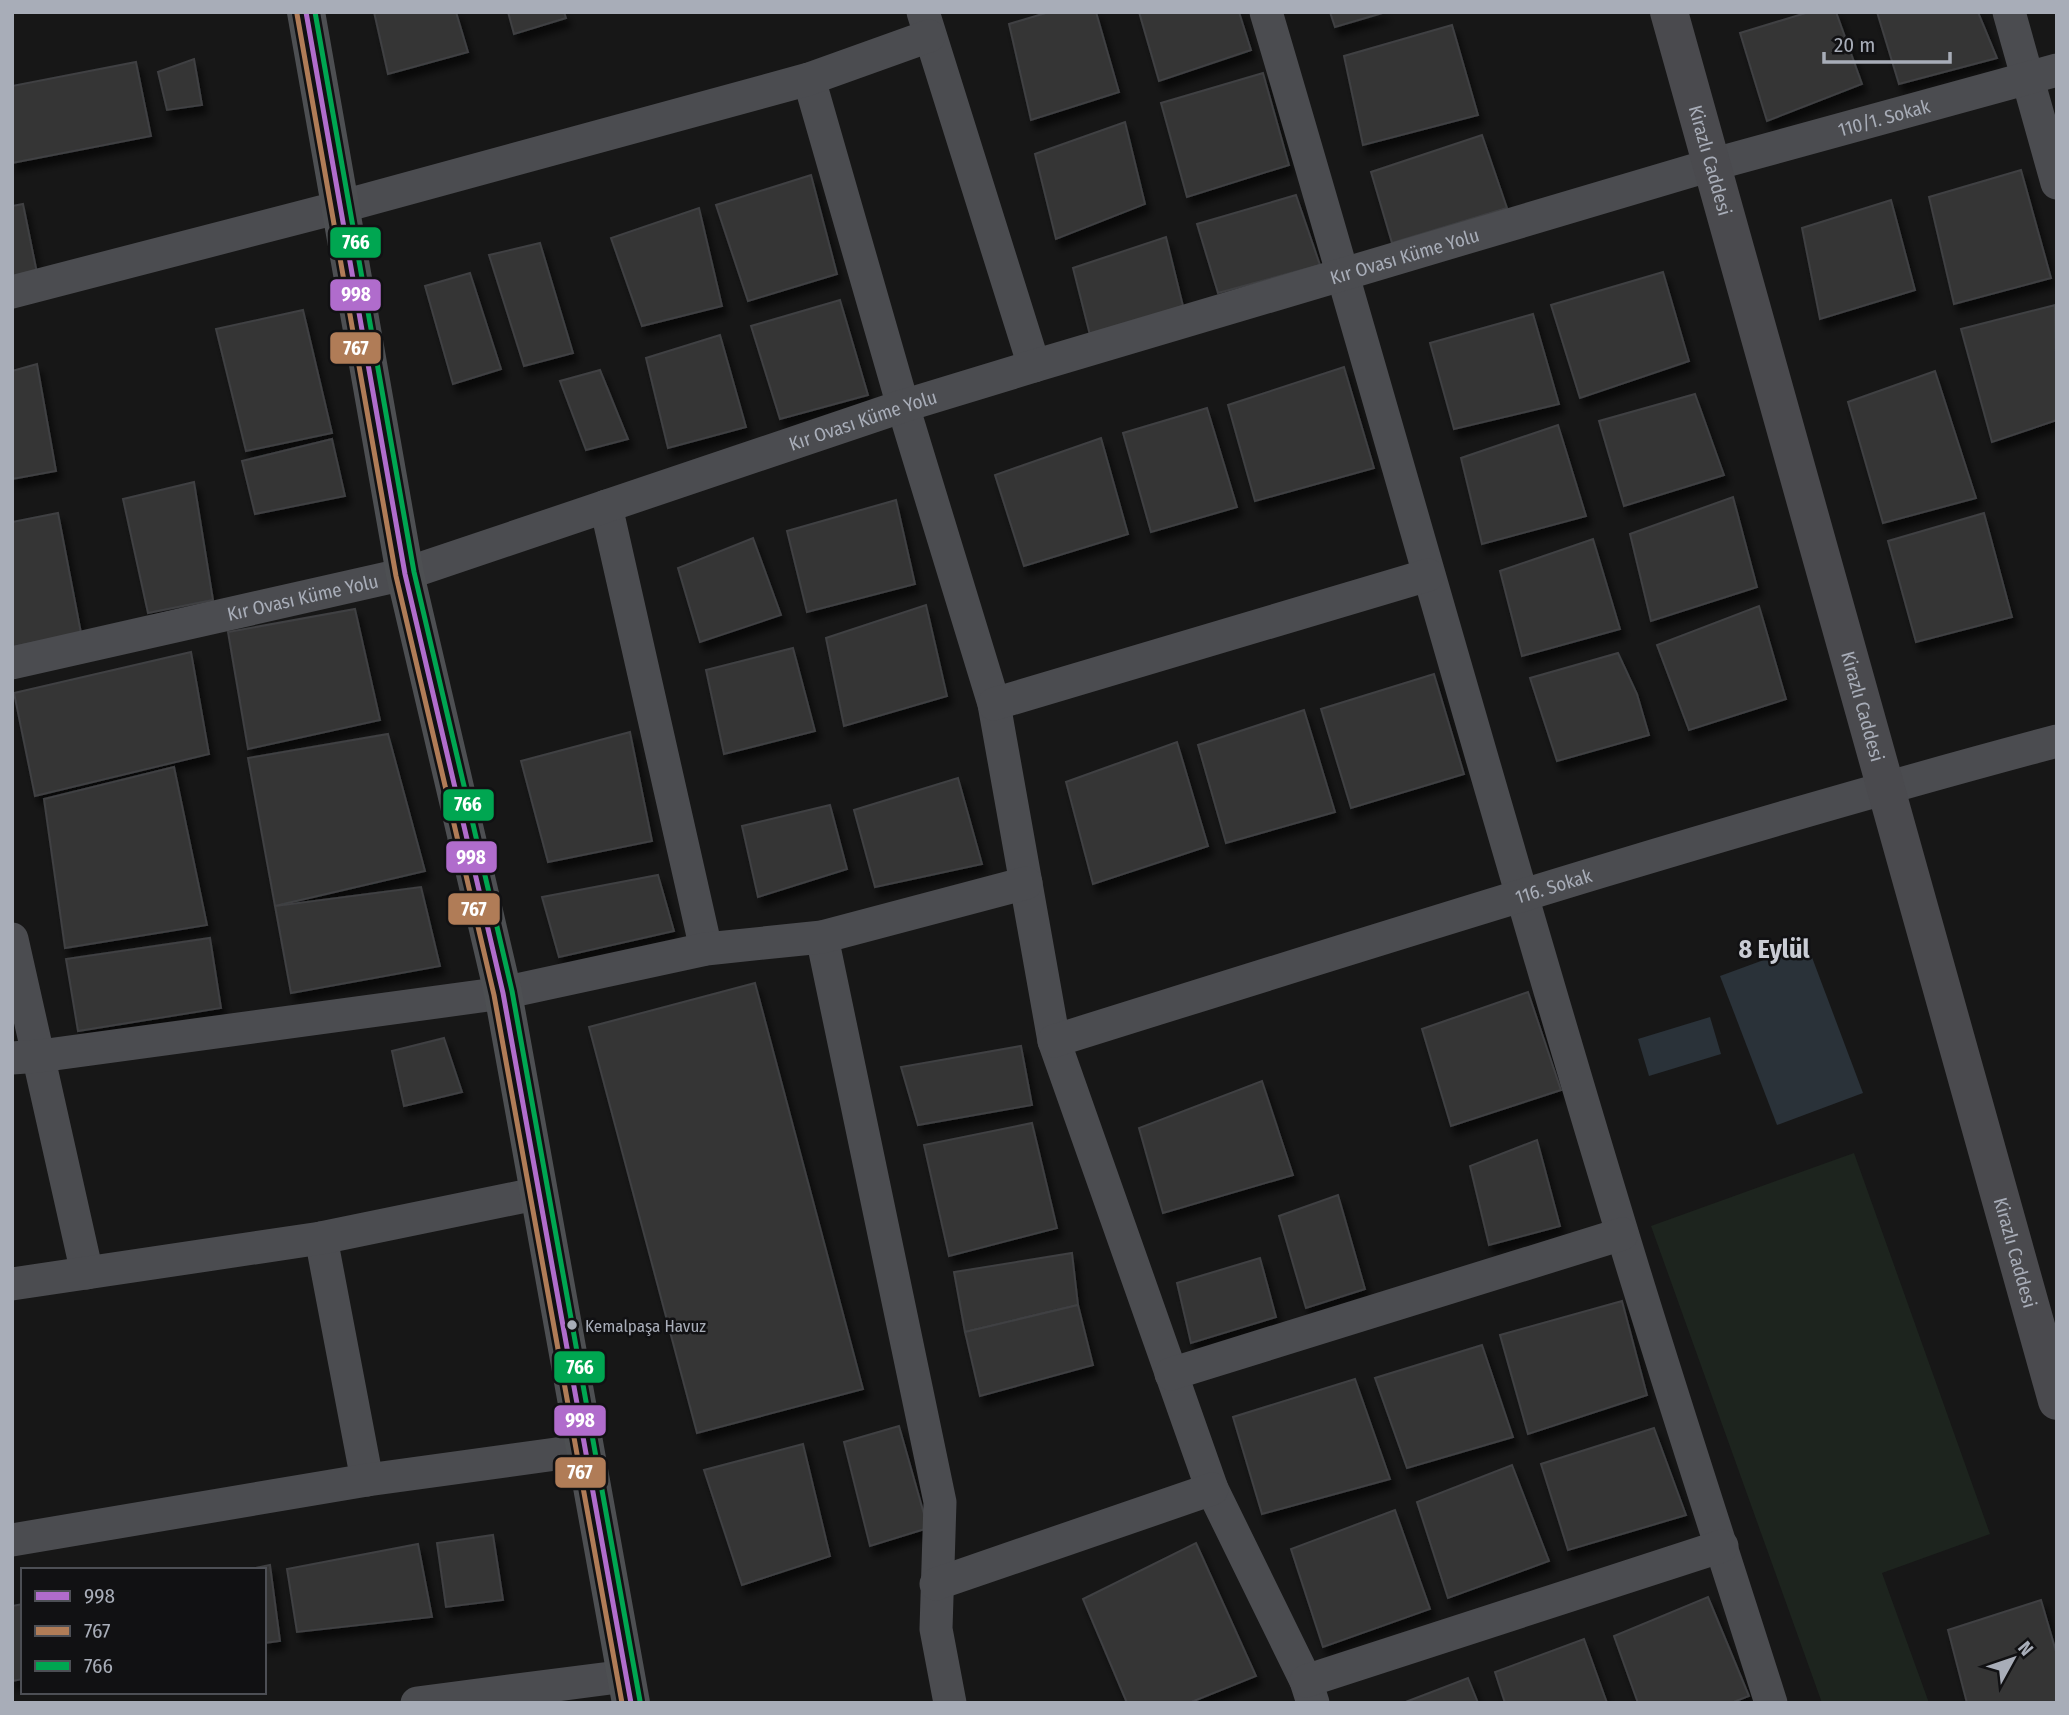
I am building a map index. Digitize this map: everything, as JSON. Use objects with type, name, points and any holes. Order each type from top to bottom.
[{"type":"main road","points":[[306,12],[405,574],[503,993],[628,1689]]},
{"type":"main road","name":"Kirazlı Caddesi","points":[[1669,12],[2057,1401]]},
{"type":"street","points":[[1266,12],[1344,274],[1427,575],[1521,896],[1622,1234],[1771,1703]]},
{"type":"street","points":[[2009,12],[2042,74],[2057,183]]},
{"type":"street","points":[[12,292],[340,207],[809,79],[926,24],[1034,366]]},
{"type":"street","name":"110/1. Sokak","points":[[1711,165],[2042,74]]},
{"type":"street","points":[[809,79],[903,406],[994,704],[1055,1041],[1212,1489],[1310,1692],[1722,1546]]},
{"type":"street","name":"Kır Ovası Küme Yolu","points":[[12,663],[405,574],[903,406],[1711,165]]},
{"type":"street","points":[[606,506],[706,949]]},
{"type":"street","points":[[994,704],[1427,575]]},
{"type":"street","name":"116. Sokak","points":[[1055,1041],[1521,896],[1885,787],[2057,741]]},
{"type":"street","points":[[26,1057],[503,993],[706,949],[822,937],[1026,883]]},
{"type":"street","points":[[822,937],[940,1502],[936,1629],[950,1703]]},
{"type":"street","points":[[12,939],[26,1057],[87,1273]]},
{"type":"street","points":[[12,1284],[321,1238],[540,1193]]},
{"type":"street","points":[[1171,1374],[1622,1234]]},
{"type":"street","points":[[321,1238],[367,1480]]},
{"type":"street","points":[[12,1540],[367,1480],[585,1450]]},
{"type":"street","points":[[936,1584],[1212,1489]]},
{"type":"street","points":[[417,1703],[628,1689]]},
{"type":"shaded area","points":[[1807,944],[1863,1093],[1777,1125],[1720,976]]},
{"type":"shaded area","points":[[1710,1017],[1721,1054],[1649,1076],[1638,1039]]},
{"type":"shaded area","points":[[1854,1153],[1990,1534],[1882,1573],[1929,1703],[1822,1703],[1651,1226]]},
{"type":"building","points":[[374,12],[456,12],[468,52],[388,74]]},
{"type":"building","points":[[508,12],[564,12],[566,18],[514,34]]},
{"type":"building","points":[[1049,12],[1096,12],[1119,92],[1031,120],[1009,24]]},
{"type":"building","points":[[1139,12],[1239,12],[1251,50],[1159,81]]},
{"type":"building","points":[[1330,12],[1386,12],[1335,27]]},
{"type":"building","points":[[1809,12],[1836,12],[1862,84],[1767,121],[1740,33]]},
{"type":"building","points":[[1877,12],[1978,12],[1997,58],[1899,84]]},
{"type":"building","points":[[1452,25],[1478,115],[1363,145],[1344,56]]},
{"type":"building","points":[[194,59],[202,105],[167,110],[158,72]]},
{"type":"building","points":[[136,62],[151,136],[12,163],[12,86]]},
{"type":"building","points":[[1263,73],[1289,165],[1187,197],[1161,103]]},
{"type":"building","points":[[1125,122],[1145,204],[1056,239],[1035,154]]},
{"type":"building","points":[[1482,135],[1507,208],[1392,243],[1371,172]]},
{"type":"building","points":[[2021,170],[2051,278],[1954,304],[1929,197]]},
{"type":"building","points":[[811,175],[837,274],[748,301],[716,205]]},
{"type":"building","points":[[1296,195],[1320,265],[1218,293],[1197,224]]},
{"type":"building","points":[[1891,200],[1915,290],[1820,319],[1802,228]]},
{"type":"building","points":[[23,204],[37,273],[12,278],[12,206]]},
{"type":"building","points":[[699,208],[722,306],[642,326],[611,238]]},
{"type":"building","points":[[1166,237],[1183,306],[1090,335],[1073,268]]},
{"type":"building","points":[[540,243],[573,353],[524,366],[489,255]]},
{"type":"building","points":[[1663,272],[1689,361],[1580,398],[1551,305]]},
{"type":"building","points":[[470,273],[501,369],[453,384],[425,286]]},
{"type":"building","points":[[840,300],[868,395],[780,419],[751,326]]},
{"type":"building","points":[[2055,305],[2057,420],[1992,442],[1961,329]]},
{"type":"building","points":[[303,310],[332,433],[246,451],[216,329]]},
{"type":"building","points":[[1533,314],[1559,404],[1454,429],[1430,343]]},
{"type":"building","points":[[720,335],[746,427],[668,448],[646,358]]},
{"type":"building","points":[[37,364],[56,471],[12,479],[12,371]]},
{"type":"building","points":[[1344,367],[1374,468],[1255,501],[1228,405]]},
{"type":"building","points":[[600,370],[628,439],[586,450],[560,381]]},
{"type":"building","points":[[1935,371],[1976,498],[1883,523],[1848,402]]},
{"type":"building","points":[[1695,394],[1724,475],[1624,506],[1599,421]]},
{"type":"building","points":[[1207,408],[1237,507],[1151,532],[1123,433]]},
{"type":"building","points":[[1558,425],[1586,516],[1482,544],[1461,458]]},
{"type":"building","points":[[1101,438],[1128,534],[1024,566],[995,475]]},
{"type":"building","points":[[332,439],[345,496],[255,514],[242,461]]},
{"type":"building","points":[[194,482],[213,600],[148,613],[123,499]]},
{"type":"building","points":[[1733,497],[1757,587],[1651,621],[1630,534]]},
{"type":"building","points":[[896,500],[915,584],[807,612],[787,531]]},
{"type":"building","points":[[58,513],[81,633],[12,647],[12,522]]},
{"type":"building","points":[[1984,513],[2012,617],[1916,642],[1888,541]]},
{"type":"building","points":[[753,538],[781,615],[700,642],[678,568]]},
{"type":"building","points":[[1593,539],[1620,629],[1522,656],[1500,571]]},
{"type":"building","points":[[926,605],[947,696],[844,726],[826,638]]},
{"type":"building","points":[[1759,606],[1786,699],[1689,730],[1657,645]]},
{"type":"building","points":[[355,609],[380,720],[248,749],[228,632]]},
{"type":"building","points":[[793,648],[815,731],[724,754],[706,670]]},
{"type":"building","points":[[191,652],[209,754],[35,796],[14,693]]},
{"type":"building","points":[[1618,653],[1637,694],[1649,735],[1557,761],[1530,678]]},
{"type":"building","points":[[1434,674],[1464,774],[1351,808],[1321,709]]},
{"type":"building","points":[[1304,710],[1335,812],[1226,843],[1198,745]]},
{"type":"building","points":[[630,732],[652,841],[548,862],[521,761]]},
{"type":"building","points":[[388,734],[425,871],[275,906],[248,758]]},
{"type":"building","points":[[1177,742],[1208,846],[1093,884],[1066,782]]},
{"type":"building","points":[[174,767],[207,925],[65,948],[44,799]]},
{"type":"building","points":[[958,778],[982,864],[875,887],[854,810]]},
{"type":"building","points":[[830,805],[847,869],[758,897],[742,826]]},
{"type":"building","points":[[658,875],[674,931],[559,957],[542,897]]},
{"type":"building","points":[[421,887],[440,966],[291,993],[275,906]]},
{"type":"building","points":[[210,938],[221,1008],[78,1031],[66,959]]},
{"type":"building","points":[[755,983],[863,1389],[697,1433],[589,1027]]},
{"type":"building","points":[[1528,992],[1561,1090],[1451,1126],[1422,1029]]},
{"type":"building","points":[[444,1038],[462,1092],[404,1106],[392,1051]]},
{"type":"building","points":[[1021,1046],[1032,1105],[918,1125],[901,1067]]},
{"type":"building","points":[[1262,1081],[1293,1175],[1163,1213],[1139,1128]]},
{"type":"building","points":[[1032,1123],[1057,1228],[949,1256],[924,1145]]},
{"type":"building","points":[[1537,1140],[1560,1226],[1489,1245],[1470,1166]]},
{"type":"building","points":[[1338,1195],[1365,1289],[1306,1308],[1279,1216]]},
{"type":"building","points":[[1072,1253],[1078,1305],[965,1332],[954,1272]]},
{"type":"building","points":[[1260,1258],[1276,1317],[1191,1343],[1177,1283]]},
{"type":"building","points":[[1622,1301],[1647,1395],[1528,1434],[1500,1335]]},
{"type":"building","points":[[1078,1305],[1093,1365],[980,1396],[965,1332]]},
{"type":"building","points":[[1482,1345],[1513,1437],[1407,1468],[1375,1378]]},
{"type":"building","points":[[1355,1379],[1390,1479],[1262,1514],[1233,1417]]},
{"type":"building","points":[[899,1426],[928,1528],[870,1546],[844,1442]]},
{"type":"building","points":[[1654,1428],[1686,1515],[1568,1550],[1541,1464]]},
{"type":"building","points":[[803,1444],[830,1556],[742,1585],[704,1470]]},
{"type":"building","points":[[1512,1465],[1549,1561],[1448,1598],[1417,1502]]},
{"type":"building","points":[[1395,1510],[1430,1609],[1323,1647],[1291,1549]]},
{"type":"building","points":[[493,1535],[503,1600],[446,1607],[437,1543]]},
{"type":"building","points":[[1196,1543],[1256,1676],[1189,1703],[1127,1703],[1083,1599]]},
{"type":"building","points":[[418,1544],[432,1617],[297,1632],[287,1569]]},
{"type":"building","points":[[270,1565],[280,1641],[266,1643],[266,1568],[256,1568]]},
{"type":"building","points":[[1708,1597],[1749,1696],[1731,1703],[1638,1703],[1614,1636]]},
{"type":"building","points":[[2041,1600],[2057,1655],[2057,1703],[1967,1703],[1948,1630]]},
{"type":"building","points":[[21,1604],[21,1679],[12,1681],[12,1606]]},
{"type":"building","points":[[1584,1639],[1607,1703],[1505,1703],[1495,1672]]},
{"type":"building","points":[[1468,1678],[1478,1703],[1403,1703]]},
{"type":"transit line","name":"998","points":[[306,12],[405,574],[503,993],[631,1703]]},
{"type":"transit line","name":"766","points":[[315,12],[414,572],[512,991],[640,1701]]},
{"type":"transit line","name":"767","points":[[297,14],[396,576],[494,995],[622,1703]]},
{"type":"place","name":"Kemalpaşa Havuz","points":[[572,1325]]},
{"type":"district","name":"8 Eylül","points":[[1774,949]]}]
